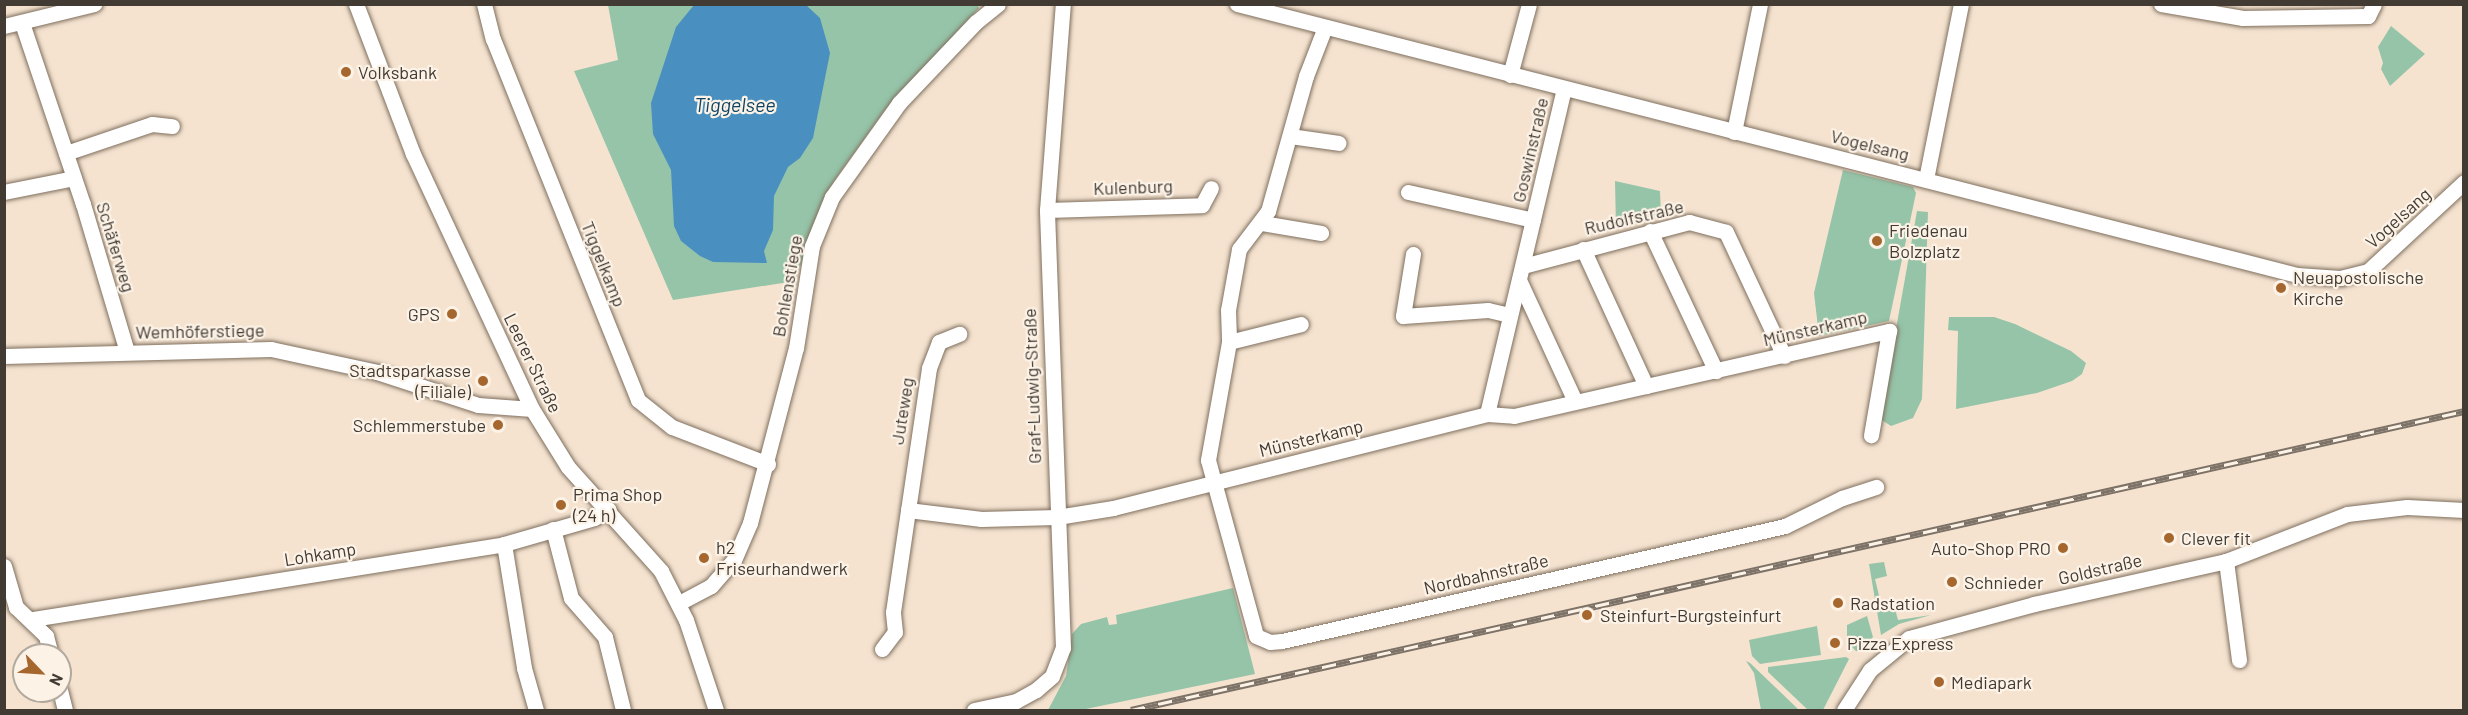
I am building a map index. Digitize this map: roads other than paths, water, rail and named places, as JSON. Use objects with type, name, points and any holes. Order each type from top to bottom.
[{"type":"street","points":[[4,26],[94,4]]},
{"type":"street","name":"Leerer Straße","points":[[356,4],[413,154],[532,409],[568,467],[650,556],[679,603],[716,711]]},
{"type":"street","name":"Tiggelkamp","points":[[484,4],[493,39],[638,400],[672,427],[768,464]]},
{"type":"street","name":"Bohlenstiege","points":[[679,603],[711,586],[734,561],[750,524],[768,464],[796,348],[812,246],[832,197],[899,103],[976,22],[998,4]]},
{"type":"street","name":"Graf-Ludwig-Straße","points":[[974,711],[1016,700],[1045,684],[1060,659],[1063,620],[1057,517],[1047,210],[1063,4]]},
{"type":"street","name":"Vogelsang","points":[[1237,4],[2297,276],[2327,278],[2360,274],[2374,267],[2463,182]]},
{"type":"street","points":[[1510,75],[1529,4]]},
{"type":"street","points":[[1734,132],[1760,4]]},
{"type":"street","points":[[1926,179],[1960,4]]},
{"type":"street","points":[[2160,4],[2243,18],[2368,16],[2374,4]]},
{"type":"street","name":"Schäferweg","points":[[22,23],[74,178],[127,352]]},
{"type":"street","points":[[1321,233],[1262,223],[1290,136],[1306,76],[1325,27]]},
{"type":"street","name":"Goswinstraße","points":[[1487,414],[1564,89]]},
{"type":"street","points":[[66,153],[152,124],[172,126]]},
{"type":"street","points":[[1290,136],[1339,143]]},
{"type":"street","points":[[4,192],[74,178]]},
{"type":"street","name":"Kulenburg","points":[[1047,210],[1202,205],[1211,188]]},
{"type":"street","name":"Goswinstraße","points":[[1408,192],[1533,220]]},
{"type":"street","name":"Rudolfstraße","points":[[1521,273],[1583,249],[1689,222],[1726,232],[1784,356]]},
{"type":"street","name":"Nordbahnstraße","points":[[1262,223],[1239,249],[1228,310],[1229,342],[1208,460],[1252,630],[1261,640],[1270,642],[1785,526],[1842,498],[1876,487]]},
{"type":"street","points":[[1650,231],[1716,371]]},
{"type":"street","points":[[1583,249],[1646,386]]},
{"type":"street","points":[[1413,254],[1403,316],[1488,310],[1509,315]]},
{"type":"street","points":[[1521,273],[1575,401]]},
{"type":"street","points":[[1229,342],[1301,324]]},
{"type":"street","name":"Münsterkamp","points":[[1057,517],[1113,508],[1487,414],[1514,416],[1890,331],[1871,435]]},
{"type":"street","name":"Juteweg","points":[[882,649],[895,632],[893,612],[929,368],[939,342],[959,334]]},
{"type":"street","name":"Wemhöferstiege","points":[[4,356],[271,349],[368,370],[478,405],[532,409]]},
{"type":"street","name":"Goldstraße","points":[[1844,711],[1870,670],[1909,638],[2034,604],[2227,566],[2347,514],[2407,507],[2463,510]]},
{"type":"street","name":"Lohkamp","points":[[33,619],[504,544],[594,518],[609,509]]},
{"type":"street","points":[[908,510],[981,519],[1057,517]]},
{"type":"street","points":[[553,529],[571,598],[605,637],[623,711]]},
{"type":"street","points":[[504,544],[524,668],[536,711]]},
{"type":"street","points":[[4,566],[16,607],[23,616],[33,619],[46,636],[48,643]]},
{"type":"street","points":[[2227,566],[2239,660]]},
{"type":"water","name":"Tiggelsee","points":[[694,5],[806,5],[820,18],[830,53],[813,138],[800,158],[788,167],[774,196],[773,230],[764,251],[767,263],[713,262],[700,256],[681,241],[674,226],[671,170],[653,134],[651,103],[676,27]]},
{"type":"railway","points":[[1131,710],[2464,411]]},
{"type":"place","name":"Volksbank","points":[[346,72]]},
{"type":"place","name":"Friedenau Bolzplatz","points":[[1877,241]]},
{"type":"place","name":"Neuapostolische Kirche","points":[[2281,288]]},
{"type":"place","name":"GPS","points":[[452,314]]},
{"type":"place","name":"Stadtsparkasse (Filiale)","points":[[483,381]]},
{"type":"place","name":"Schlemmerstube","points":[[498,425]]},
{"type":"place","name":"Prima Shop (24 h)","points":[[561,505]]},
{"type":"place","name":"Clever fit","points":[[2169,538]]},
{"type":"place","name":"Auto-Shop PRO","points":[[2063,548]]},
{"type":"place","name":"h2 Friseurhandwerk","points":[[704,558]]},
{"type":"place","name":"Schnieder","points":[[1952,582]]},
{"type":"place","name":"Radstation","points":[[1838,603]]},
{"type":"place","name":"Steinfurt-Burgsteinfurt","points":[[1587,615]]},
{"type":"place","name":"Pizza Express","points":[[1835,643]]},
{"type":"place","name":"Mediapark","points":[[1939,682]]}]
